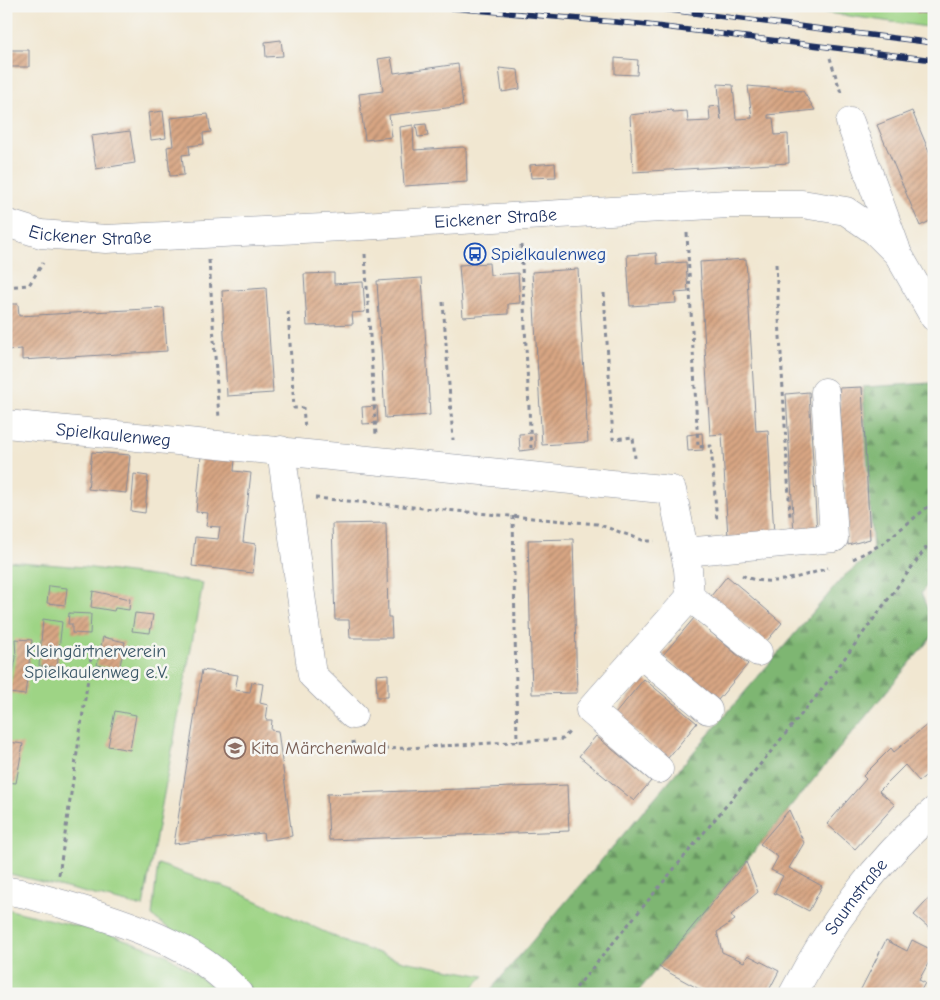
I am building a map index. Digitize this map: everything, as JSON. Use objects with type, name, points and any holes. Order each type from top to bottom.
[{"type":"street","points":[[850,122],[898,254]]},
{"type":"street","name":"Eickener Straße","points":[[6,223],[40,234],[106,239],[686,207],[802,204],[846,211],[875,231],[898,254],[934,317]]},
{"type":"street","points":[[758,652],[690,596],[684,546],[718,549],[834,538],[825,392]]},
{"type":"street","name":"Spielkaulenweg","points":[[6,424],[672,490],[684,546]]},
{"type":"street","points":[[281,450],[312,675],[353,715]]},
{"type":"street","points":[[659,769],[590,710],[690,596]]},
{"type":"street","points":[[640,654],[708,710]]},
{"type":"street","name":"Saumstraße","points":[[793,994],[855,896],[914,828],[934,810]]},
{"type":"street","points":[[6,891],[18,892],[55,902],[168,941],[226,979],[239,994]]},
{"type":"path","points":[[830,58],[850,122]]},
{"type":"path","points":[[686,207],[698,447],[711,446],[718,549],[732,570],[750,580],[772,581],[835,566]]},
{"type":"path","points":[[519,217],[533,476]]},
{"type":"path","points":[[362,226],[378,460]]},
{"type":"path","points":[[207,234],[220,444]]},
{"type":"path","points":[[6,287],[29,285],[60,235]]},
{"type":"path","points":[[776,264],[790,521],[779,522],[779,543]]},
{"type":"path","points":[[604,293],[613,439],[633,437],[638,486]]},
{"type":"path","points":[[444,302],[455,468]]},
{"type":"path","points":[[288,311],[294,408],[303,408],[308,453]]},
{"type":"path","points":[[287,496],[597,524],[645,541],[684,546]]},
{"type":"path","points":[[850,561],[882,544],[934,502]]},
{"type":"path","points":[[513,516],[517,742]]},
{"type":"path","points":[[571,994],[819,693],[934,538]]},
{"type":"path","points":[[55,902],[91,658]]},
{"type":"path","points":[[353,715],[354,751],[563,739],[590,710]]},
{"type":"green space","points":[[820,6],[934,6],[934,28],[821,12]]},
{"type":"green space","points":[[931,383],[934,389],[934,577],[921,593],[934,624],[934,634],[636,994],[487,994],[844,576],[873,553],[863,387]]},
{"type":"green space","name":"Kleingärtnerverein Spielkaulenweg e.V.","points":[[6,561],[84,567],[203,583],[143,907],[6,873]]},
{"type":"green space","points":[[158,864],[233,890],[351,944],[403,961],[484,976],[466,994],[257,994],[152,916]]},
{"type":"green space","points":[[6,909],[110,934],[167,955],[224,994],[6,994]]},
{"type":"building","points":[[916,6],[934,6],[934,14],[916,13]]},
{"type":"building","points":[[281,40],[283,56],[266,57],[265,42]]},
{"type":"building","points":[[10,50],[29,50],[29,67],[10,67]]},
{"type":"building","points":[[391,57],[394,73],[458,64],[463,106],[389,115],[392,137],[365,140],[359,94],[383,91],[378,59]]},
{"type":"building","points":[[615,58],[638,60],[637,75],[615,74]]},
{"type":"building","points":[[499,68],[518,70],[520,89],[502,92]]},
{"type":"building","points":[[718,84],[733,85],[736,119],[752,118],[748,86],[803,91],[815,110],[768,115],[768,118],[773,118],[775,135],[788,134],[789,163],[633,172],[630,115],[672,110],[673,112],[687,111],[688,122],[710,121],[709,107],[719,106],[721,120]]},
{"type":"building","points":[[163,111],[166,138],[151,140],[148,113]]},
{"type":"building","points":[[912,111],[934,163],[934,230],[930,221],[920,226],[877,125]]},
{"type":"building","points":[[208,114],[211,132],[203,133],[204,144],[189,146],[190,154],[182,155],[184,175],[170,176],[167,147],[173,146],[170,118]]},
{"type":"building","points":[[426,124],[428,136],[418,137],[416,125]]},
{"type":"building","points":[[413,125],[414,150],[463,147],[466,149],[467,182],[404,186],[400,127]]},
{"type":"building","points":[[130,131],[135,163],[96,169],[91,136]]},
{"type":"building","points":[[555,163],[556,177],[531,178],[530,165]]},
{"type":"building","points":[[656,253],[657,264],[686,262],[688,292],[675,293],[676,303],[630,306],[627,255]]},
{"type":"building","points":[[746,259],[756,431],[768,430],[774,535],[728,538],[722,434],[710,435],[700,262]]},
{"type":"building","points":[[489,263],[490,275],[518,273],[520,303],[508,304],[508,314],[463,317],[459,265]]},
{"type":"building","points":[[578,269],[588,442],[542,445],[532,272]]},
{"type":"building","points":[[334,273],[334,284],[363,282],[365,312],[352,313],[353,324],[307,326],[304,274]]},
{"type":"building","points":[[422,278],[430,415],[385,418],[377,281]]},
{"type":"building","points":[[266,288],[273,393],[227,396],[222,291]]},
{"type":"building","points":[[6,304],[18,304],[19,316],[164,308],[167,351],[22,360],[22,349],[6,350]]},
{"type":"building","points":[[862,387],[870,539],[848,545],[839,388]]},
{"type":"building","points":[[809,392],[817,533],[794,534],[786,394]]},
{"type":"building","points":[[377,406],[378,423],[363,424],[362,407]]},
{"type":"building","points":[[535,433],[535,449],[520,451],[519,434]]},
{"type":"building","points":[[702,433],[703,450],[688,451],[687,435]]},
{"type":"building","points":[[92,452],[130,455],[126,493],[88,489]]},
{"type":"building","points":[[201,456],[235,459],[234,471],[251,473],[243,542],[256,544],[253,573],[192,566],[195,537],[218,539],[220,527],[206,526],[208,513],[196,512]]},
{"type":"building","points":[[134,474],[148,476],[145,513],[131,511]]},
{"type":"building","points":[[386,523],[388,617],[391,617],[392,638],[350,638],[349,620],[335,620],[332,524]]},
{"type":"building","points":[[573,539],[577,693],[532,694],[528,540]]},
{"type":"building","points":[[727,576],[782,623],[766,642],[711,596]]},
{"type":"building","points":[[49,586],[67,588],[65,605],[47,603]]},
{"type":"building","points":[[93,591],[130,599],[129,610],[115,608],[114,611],[91,607]]},
{"type":"building","points":[[69,613],[91,614],[90,634],[72,633],[72,624],[68,624]]},
{"type":"building","points":[[135,613],[153,615],[150,633],[132,631]]},
{"type":"building","points":[[694,618],[748,664],[718,700],[663,655]]},
{"type":"building","points":[[43,619],[62,622],[57,667],[39,666]]},
{"type":"building","points":[[103,637],[125,642],[119,670],[97,665]]},
{"type":"building","points":[[15,639],[32,640],[25,695],[9,693],[16,658]]},
{"type":"building","points":[[202,670],[238,675],[235,690],[250,692],[252,682],[263,684],[260,703],[268,705],[266,720],[272,720],[271,730],[278,731],[292,836],[264,840],[263,833],[174,844]]},
{"type":"building","points":[[388,674],[388,697],[377,697],[376,675]]},
{"type":"building","points":[[644,679],[697,723],[668,758],[615,714]]},
{"type":"building","points":[[115,711],[136,715],[130,750],[108,746]]},
{"type":"building","points":[[934,719],[934,769],[919,781],[905,765],[879,791],[895,805],[855,849],[827,824],[866,779],[863,776],[891,748],[894,752]]},
{"type":"building","points":[[596,736],[651,781],[634,801],[579,756]]},
{"type":"building","points":[[9,742],[23,744],[16,783],[6,782]]},
{"type":"building","points":[[567,785],[569,831],[329,840],[327,794]]},
{"type":"building","points":[[789,810],[804,843],[789,868],[822,886],[809,911],[774,893],[783,876],[771,870],[778,857],[760,844]]},
{"type":"building","points":[[746,862],[758,892],[731,915],[735,920],[717,932],[722,952],[744,962],[748,955],[779,971],[767,994],[708,994],[659,967]]},
{"type":"building","points":[[934,893],[934,932],[914,915]]},
{"type":"building","points":[[886,940],[907,951],[912,940],[934,951],[934,964],[929,962],[919,980],[925,983],[919,994],[865,994],[860,991]]},
{"type":"railway","points":[[427,6],[639,24],[934,60]]},
{"type":"railway","points":[[637,6],[934,43]]},
{"type":"place","name":"Spielkaulenweg","points":[[475,254]]},
{"type":"place","name":"Kita Märchenwald","points":[[235,748]]}]
